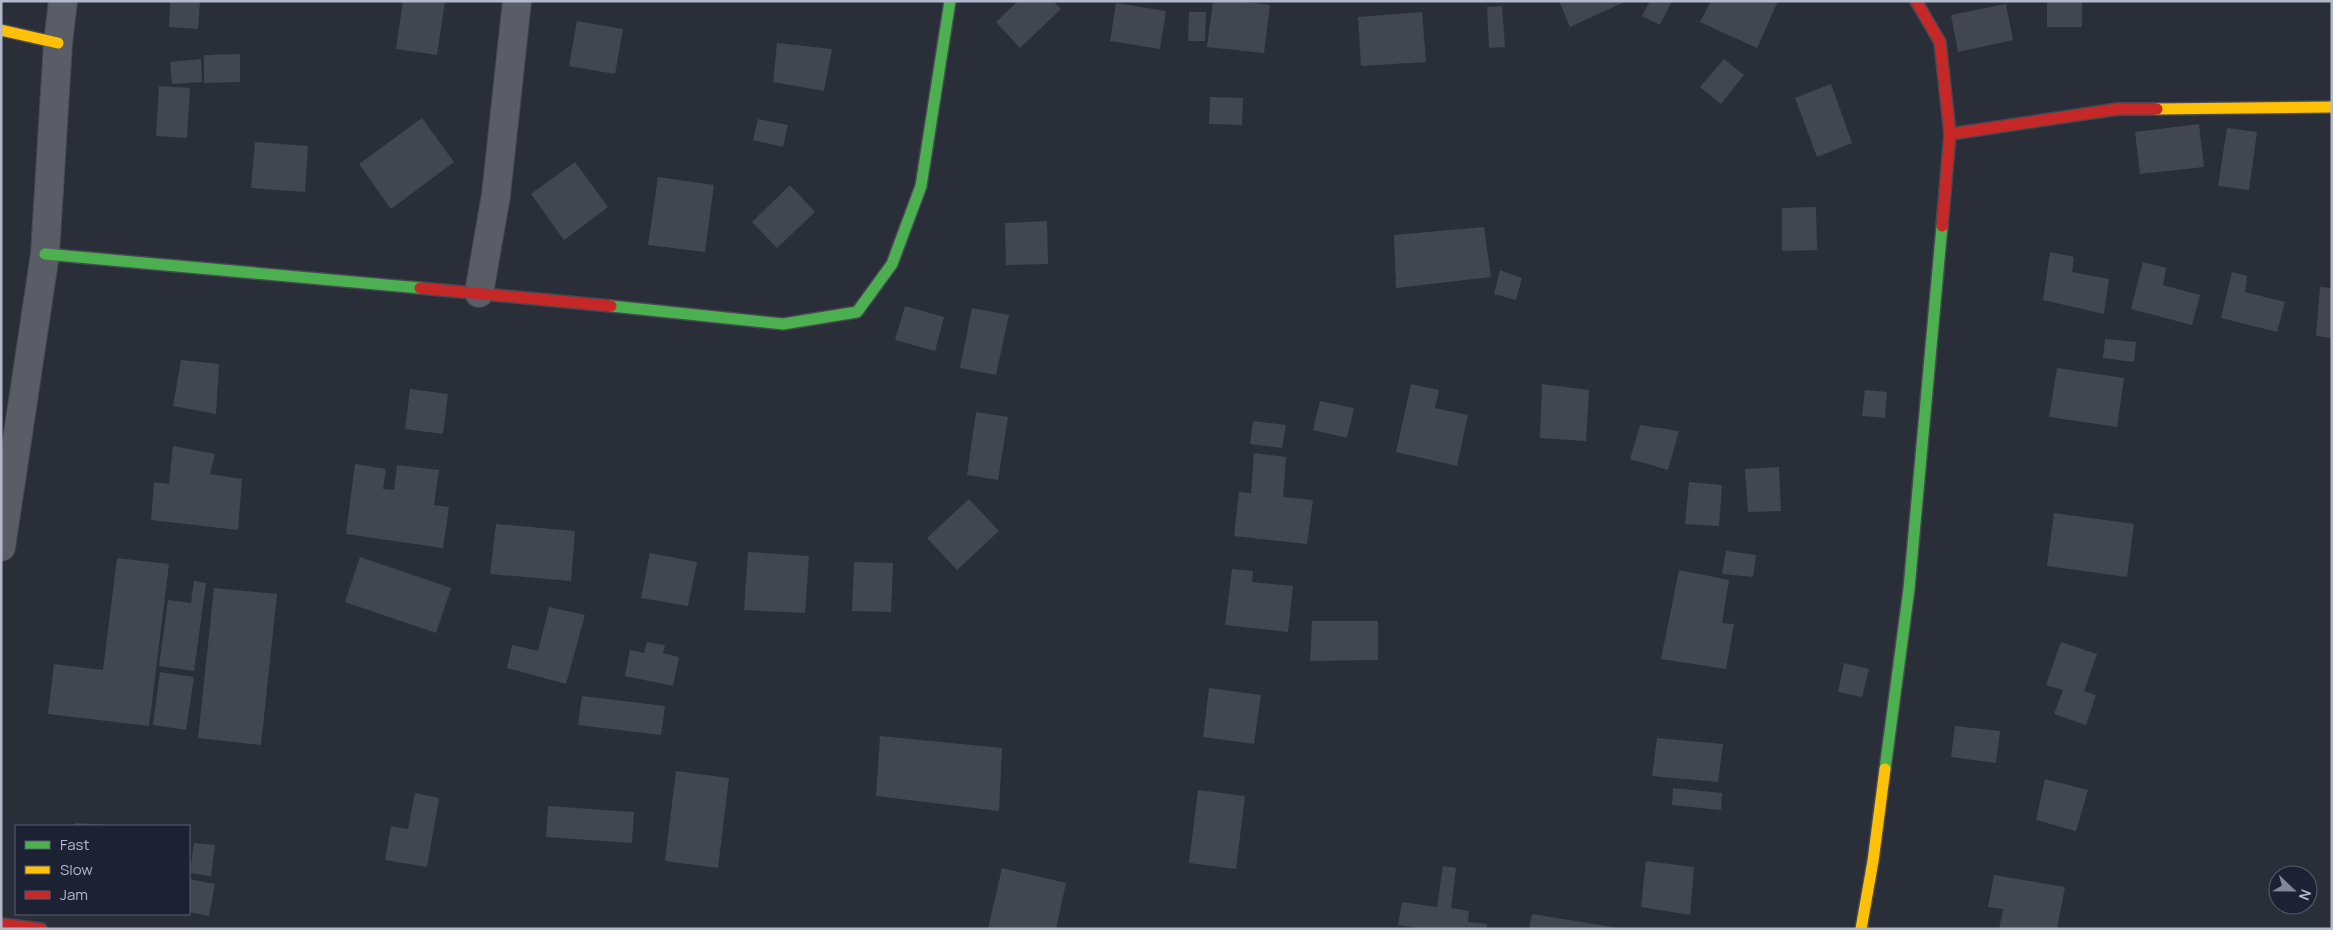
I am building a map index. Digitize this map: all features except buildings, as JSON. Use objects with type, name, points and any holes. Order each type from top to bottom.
[{"type":"street","points":[[1,547],[45,254],[58,43],[63,1]]},
{"type":"street","points":[[479,293],[496,195],[517,1]]},
{"type":"street","points":[[45,254],[479,293],[783,324],[856,312],[892,264],[921,186],[950,1]]},
{"type":"street","points":[[1861,929],[1873,861],[1909,589],[1950,134],[1940,42],[1916,1]]},
{"type":"street","points":[[1,30],[58,43]]},
{"type":"street","points":[[1950,134],[2118,109],[2332,107]]},
{"type":"street","points":[[1,924],[41,929]]},
{"type":"traffic: fast","points":[[611,306],[783,324],[857,312],[892,264],[921,186],[950,1]]},
{"type":"traffic: fast","points":[[1885,769],[1909,589],[1942,226]]},
{"type":"traffic: fast","points":[[45,254],[420,288]]},
{"type":"traffic: slow","points":[[1,30],[58,43]]},
{"type":"traffic: slow","points":[[2157,109],[2332,107]]},
{"type":"traffic: slow","points":[[1861,929],[1873,861],[1885,769]]},
{"type":"traffic: jam","points":[[1916,1],[1940,42],[1950,134],[1942,226]]},
{"type":"traffic: jam","points":[[1950,134],[2118,109],[2157,109]]},
{"type":"traffic: jam","points":[[420,288],[611,306]]},
{"type":"traffic: jam","points":[[1,924],[41,929]]}]
